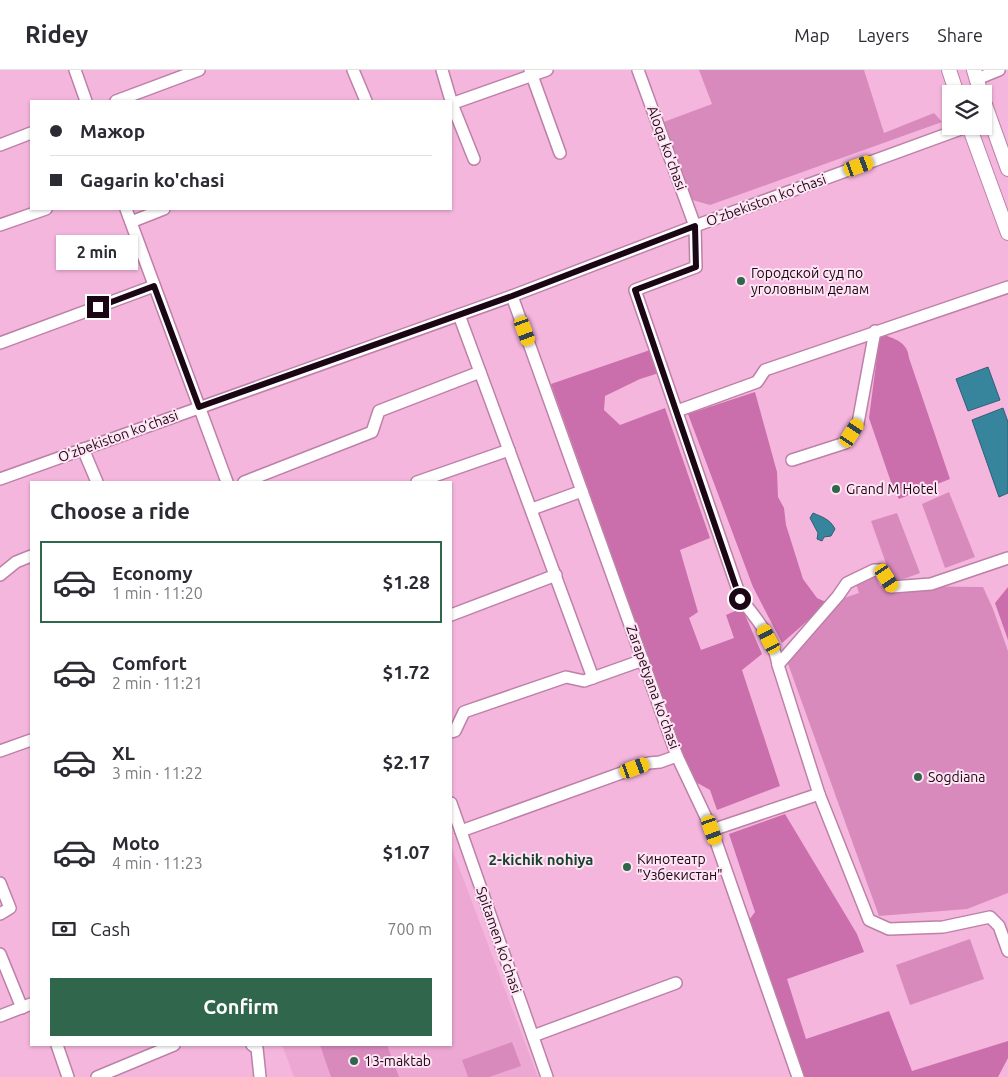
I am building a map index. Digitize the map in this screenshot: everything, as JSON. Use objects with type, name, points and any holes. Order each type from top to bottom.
[{"type":"main road","points":[[949,70],[955,85]]},
{"type":"main road","points":[[992,131],[1008,169]]},
{"type":"main road","points":[[972,135],[1008,233]]},
{"type":"street","points":[[75,70],[86,100]]},
{"type":"street","points":[[119,100],[199,70]]},
{"type":"street","points":[[353,70],[366,100]]},
{"type":"street","points":[[442,70],[451,100]]},
{"type":"street","points":[[474,159],[452,104],[531,73],[547,70]]},
{"type":"street","name":"Aloqa ko'chasi","points":[[638,70],[695,226],[696,267],[635,290],[677,410]]},
{"type":"street","points":[[975,74],[999,70]]},
{"type":"street","points":[[531,73],[560,153]]},
{"type":"street","points":[[0,145],[30,133]]},
{"type":"street","name":"O‘zbekiston ko‘chasi","points":[[0,479],[512,296],[695,226],[944,135]]},
{"type":"street","points":[[0,225],[43,210]]},
{"type":"street","points":[[126,210],[228,481]]},
{"type":"street","points":[[131,222],[161,210]]},
{"type":"street","points":[[0,343],[154,286]]},
{"type":"street","points":[[1008,287],[765,370],[757,382],[677,410],[740,599],[761,625],[776,654],[819,794],[869,920],[889,929],[943,927],[990,918],[999,926],[1008,950]]},
{"type":"street","name":"Zarapetyana ko'chasi","points":[[512,296],[677,756],[712,830],[798,1077]]},
{"type":"street","points":[[459,315],[593,678]]},
{"type":"street","points":[[792,460],[846,443],[858,423],[875,331]]},
{"type":"street","points":[[247,481],[372,432],[379,412],[480,372]]},
{"type":"street","points":[[83,449],[98,481]]},
{"type":"street","points":[[420,481],[510,450]]},
{"type":"street","points":[[532,509],[582,491]]},
{"type":"street","points":[[0,575],[16,562],[30,556]]},
{"type":"street","points":[[778,665],[838,596],[847,582],[874,570],[882,570],[892,587],[932,584],[1008,558]]},
{"type":"street","points":[[452,615],[556,575]]},
{"type":"street","points":[[452,732],[455,731],[464,712],[566,678],[584,681],[643,660]]},
{"type":"street","points":[[0,751],[30,740]]},
{"type":"street","points":[[461,831],[649,763],[660,762],[677,756]]},
{"type":"street","points":[[712,830],[819,794]]},
{"type":"street","name":"Spitamen ko'chasi","points":[[452,806],[547,1077]]},
{"type":"street","points":[[0,883],[10,908],[0,914]]},
{"type":"street","points":[[0,954],[26,1006],[0,1016]]},
{"type":"street","points":[[533,1036],[676,982]]},
{"type":"street","points":[[57,1046],[68,1077]]},
{"type":"street","points":[[98,1077],[172,1046]]},
{"type":"street","points":[[254,1046],[257,1048],[260,1077]]},
{"type":"shaded area","points":[[699,70],[864,70],[884,133],[934,113],[942,122],[710,205],[689,199],[661,123],[712,104]]},
{"type":"shaded area","points":[[880,334],[895,339],[906,348],[950,479],[899,499],[892,485],[869,418]]},
{"type":"shaded area","points":[[650,350],[659,373],[640,379],[605,396],[604,410],[620,425],[665,408],[710,538],[680,550],[698,612],[689,618],[701,650],[734,638],[726,615],[742,608],[762,654],[742,670],[780,786],[717,810],[710,790],[692,780],[551,384]]},
{"type":"shaded area","points":[[755,392],[777,472],[778,497],[784,508],[786,525],[803,579],[817,598],[828,603],[782,643],[753,587],[688,414]]},
{"type":"shaded area","points":[[949,492],[975,557],[945,568],[922,504]]},
{"type":"shaded area","points":[[897,513],[920,573],[893,583],[871,521]]},
{"type":"shaded area","name":"Sogdiana","points":[[876,576],[880,586],[983,587],[1008,651],[1008,893],[967,909],[879,916],[787,661],[844,598],[859,593],[856,584]]},
{"type":"shaded area","points":[[1008,587],[1008,640],[995,603]]},
{"type":"shaded area","points":[[785,814],[857,934],[864,952],[787,979],[806,1039],[889,1011],[912,1071],[1008,1041],[1008,1058],[998,1077],[802,1077],[746,924],[755,912],[729,834]]},
{"type":"shaded area","points":[[452,849],[538,1077],[294,1077],[282,1046],[452,1046]]},
{"type":"shaded area","points":[[970,939],[984,979],[910,1005],[896,965]]},
{"type":"shaded area","points":[[512,1042],[521,1066],[489,1077],[468,1077],[462,1060]]},
{"type":"shaded area","points":[[320,1046],[387,1046],[399,1077],[331,1077]]},
{"type":"water","points":[[988,367],[1000,400],[968,411],[956,379]]},
{"type":"water","points":[[1003,408],[1008,422],[1008,493],[999,497],[972,420]]},
{"type":"water","points":[[813,513],[823,517],[835,529],[831,536],[824,537],[822,541],[817,539],[818,533],[810,518]]},
{"type":"place","name":"Городской суд по уголовным делам","points":[[741,281]]},
{"type":"place","name":"Grand M Hotel","points":[[836,489]]},
{"type":"place","name":"Sogdiana","points":[[918,777]]},
{"type":"place","name":"Кинотеатр \"Узбекистан\"","points":[[627,867]]},
{"type":"place","name":"13-maktab","points":[[354,1061]]},
{"type":"district","name":"2-kichik nohiya","points":[[541,860]]},
{"type":"route","points":[[98,307],[154,286],[199,407],[512,296],[695,226],[696,267],[635,290],[740,599]]}]
